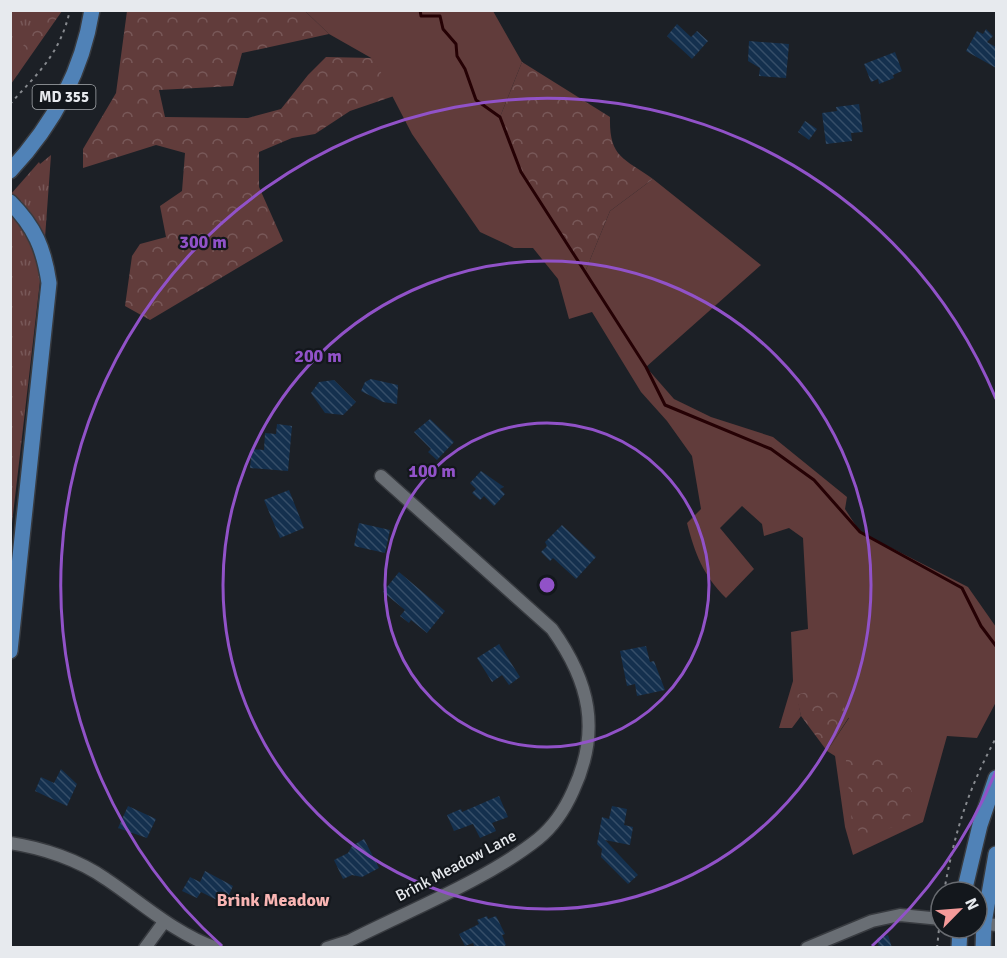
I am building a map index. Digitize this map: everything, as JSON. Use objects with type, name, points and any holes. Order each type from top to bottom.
[{"type":"main road","name":"MD 355","points":[[10,171],[51,122],[75,76],[92,10]]},
{"type":"main road","points":[[10,202],[36,233],[46,259],[50,283],[10,651]]},
{"type":"main road","points":[[967,880],[980,825],[996,778]]},
{"type":"main road","points":[[989,903],[996,854]]},
{"type":"street","name":"Brink Meadow Lane","points":[[327,948],[349,940],[507,861],[540,837],[564,811],[583,769],[589,734],[589,711],[581,678],[569,653],[552,629],[381,476]]},
{"type":"street","points":[[10,843],[31,846],[85,866],[164,922],[216,948]]},
{"type":"street","points":[[807,948],[872,921],[900,915],[929,918]]},
{"type":"street","points":[[145,948],[164,922]]},
{"type":"path","points":[[10,104],[48,62],[64,35],[70,10]]},
{"type":"path","points":[[947,880],[963,808],[976,773],[996,738]]},
{"type":"green space","points":[[11,10],[55,11],[40,17],[11,67]]},
{"type":"green space","points":[[11,11],[62,11],[11,84]]},
{"type":"green space","points":[[127,11],[305,11],[329,34],[242,53],[233,86],[159,90],[165,117],[248,118],[281,109],[308,75],[326,57],[373,58],[394,96],[350,111],[315,134],[292,138],[259,152],[259,187],[283,241],[150,320],[125,306],[132,256],[140,244],[166,237],[160,206],[182,191],[185,153],[156,145],[83,168],[83,149],[116,93]]},
{"type":"green space","points":[[305,11],[493,11],[522,62],[500,117],[521,172],[585,272],[610,211],[653,179],[761,265],[646,367],[674,399],[711,417],[773,437],[847,497],[845,509],[860,532],[968,587],[996,627],[996,702],[977,738],[947,736],[923,822],[853,855],[845,827],[835,756],[827,751],[849,718],[797,695],[801,716],[792,728],[779,728],[793,681],[791,632],[808,629],[803,538],[789,528],[764,536],[762,524],[742,506],[720,528],[754,569],[726,598],[711,581],[701,564],[687,523],[701,509],[692,456],[667,421],[641,392],[592,312],[569,319],[558,279],[533,248],[514,248],[480,232],[412,134],[373,59],[329,34]]},
{"type":"green space","points":[[522,62],[610,117],[610,130],[615,149],[626,161],[653,179],[610,211],[585,272],[521,172],[500,117]]},
{"type":"green space","points":[[51,155],[45,238],[11,532],[11,194],[39,162],[40,164]]},
{"type":"green space","points":[[832,685],[849,717],[827,751],[801,716],[796,695]]},
{"type":"green space","points":[[890,757],[910,786],[912,810],[909,821],[865,837],[852,824],[846,760]]},
{"type":"building","points":[[677,24],[691,37],[697,31],[708,41],[692,59],[667,36]]},
{"type":"building","points":[[986,29],[993,36],[987,42],[996,47],[996,68],[966,51],[977,31],[983,34]]},
{"type":"building","points":[[749,41],[789,44],[786,78],[759,76],[760,68],[748,61]]},
{"type":"building","points":[[895,52],[902,71],[893,75],[894,78],[879,84],[878,79],[871,82],[864,64]]},
{"type":"building","points":[[859,104],[863,132],[851,133],[852,141],[826,144],[822,113],[837,111],[836,107]]},
{"type":"building","points":[[805,121],[817,129],[809,140],[798,132]]},
{"type":"building","points":[[371,379],[398,385],[397,404],[383,402],[361,391],[365,382]]},
{"type":"building","points":[[334,380],[356,402],[343,415],[325,413],[311,393],[319,382]]},
{"type":"building","points":[[430,419],[454,442],[437,460],[428,452],[431,449],[414,432]]},
{"type":"building","points":[[277,424],[292,426],[288,471],[250,468],[252,449],[264,450],[265,433],[276,434]]},
{"type":"building","points":[[481,471],[504,487],[500,489],[505,494],[494,506],[484,496],[480,500],[472,493],[476,489],[470,483]]},
{"type":"building","points":[[289,490],[304,528],[280,538],[264,500]]},
{"type":"building","points":[[359,523],[390,530],[385,553],[354,546]]},
{"type":"building","points":[[562,525],[596,557],[576,579],[553,558],[550,561],[541,552],[547,546],[545,542]]},
{"type":"building","points":[[399,572],[445,611],[427,633],[411,620],[409,623],[400,616],[405,610],[383,592]]},
{"type":"building","points":[[499,644],[520,677],[509,685],[502,675],[492,682],[477,658]]},
{"type":"building","points":[[646,646],[650,662],[654,661],[665,690],[637,696],[635,684],[627,686],[620,651]]},
{"type":"building","points":[[61,769],[77,784],[67,806],[35,791],[41,777],[54,783]]},
{"type":"building","points":[[499,796],[508,817],[492,823],[496,831],[480,838],[473,824],[454,831],[447,815],[461,809],[462,812]]},
{"type":"building","points":[[128,806],[156,819],[147,838],[118,828]]},
{"type":"building","points":[[612,806],[627,809],[624,825],[633,827],[630,845],[605,840],[638,875],[628,884],[601,857],[602,849],[597,844],[602,817],[609,819]]},
{"type":"building","points":[[364,839],[379,868],[362,877],[352,875],[343,879],[334,860],[348,853],[352,846]]},
{"type":"building","points":[[205,871],[233,886],[225,904],[201,892],[197,898],[182,891],[190,877],[200,882]]},
{"type":"building","points":[[487,916],[488,919],[496,916],[505,934],[502,935],[506,945],[500,948],[475,948],[473,943],[465,946],[459,934],[479,924],[477,920]]},
{"type":"building","points":[[888,935],[892,948],[879,948],[877,938]]},
{"type":"waterway","points":[[420,10],[421,16],[440,16],[443,29],[456,44],[457,56],[465,69],[476,100],[500,117],[521,172],[646,367],[665,405],[771,449],[814,480],[860,532],[962,588],[981,626],[996,646]]},
{"type":"district","name":"Brink Meadow","points":[[273,900]]}]
